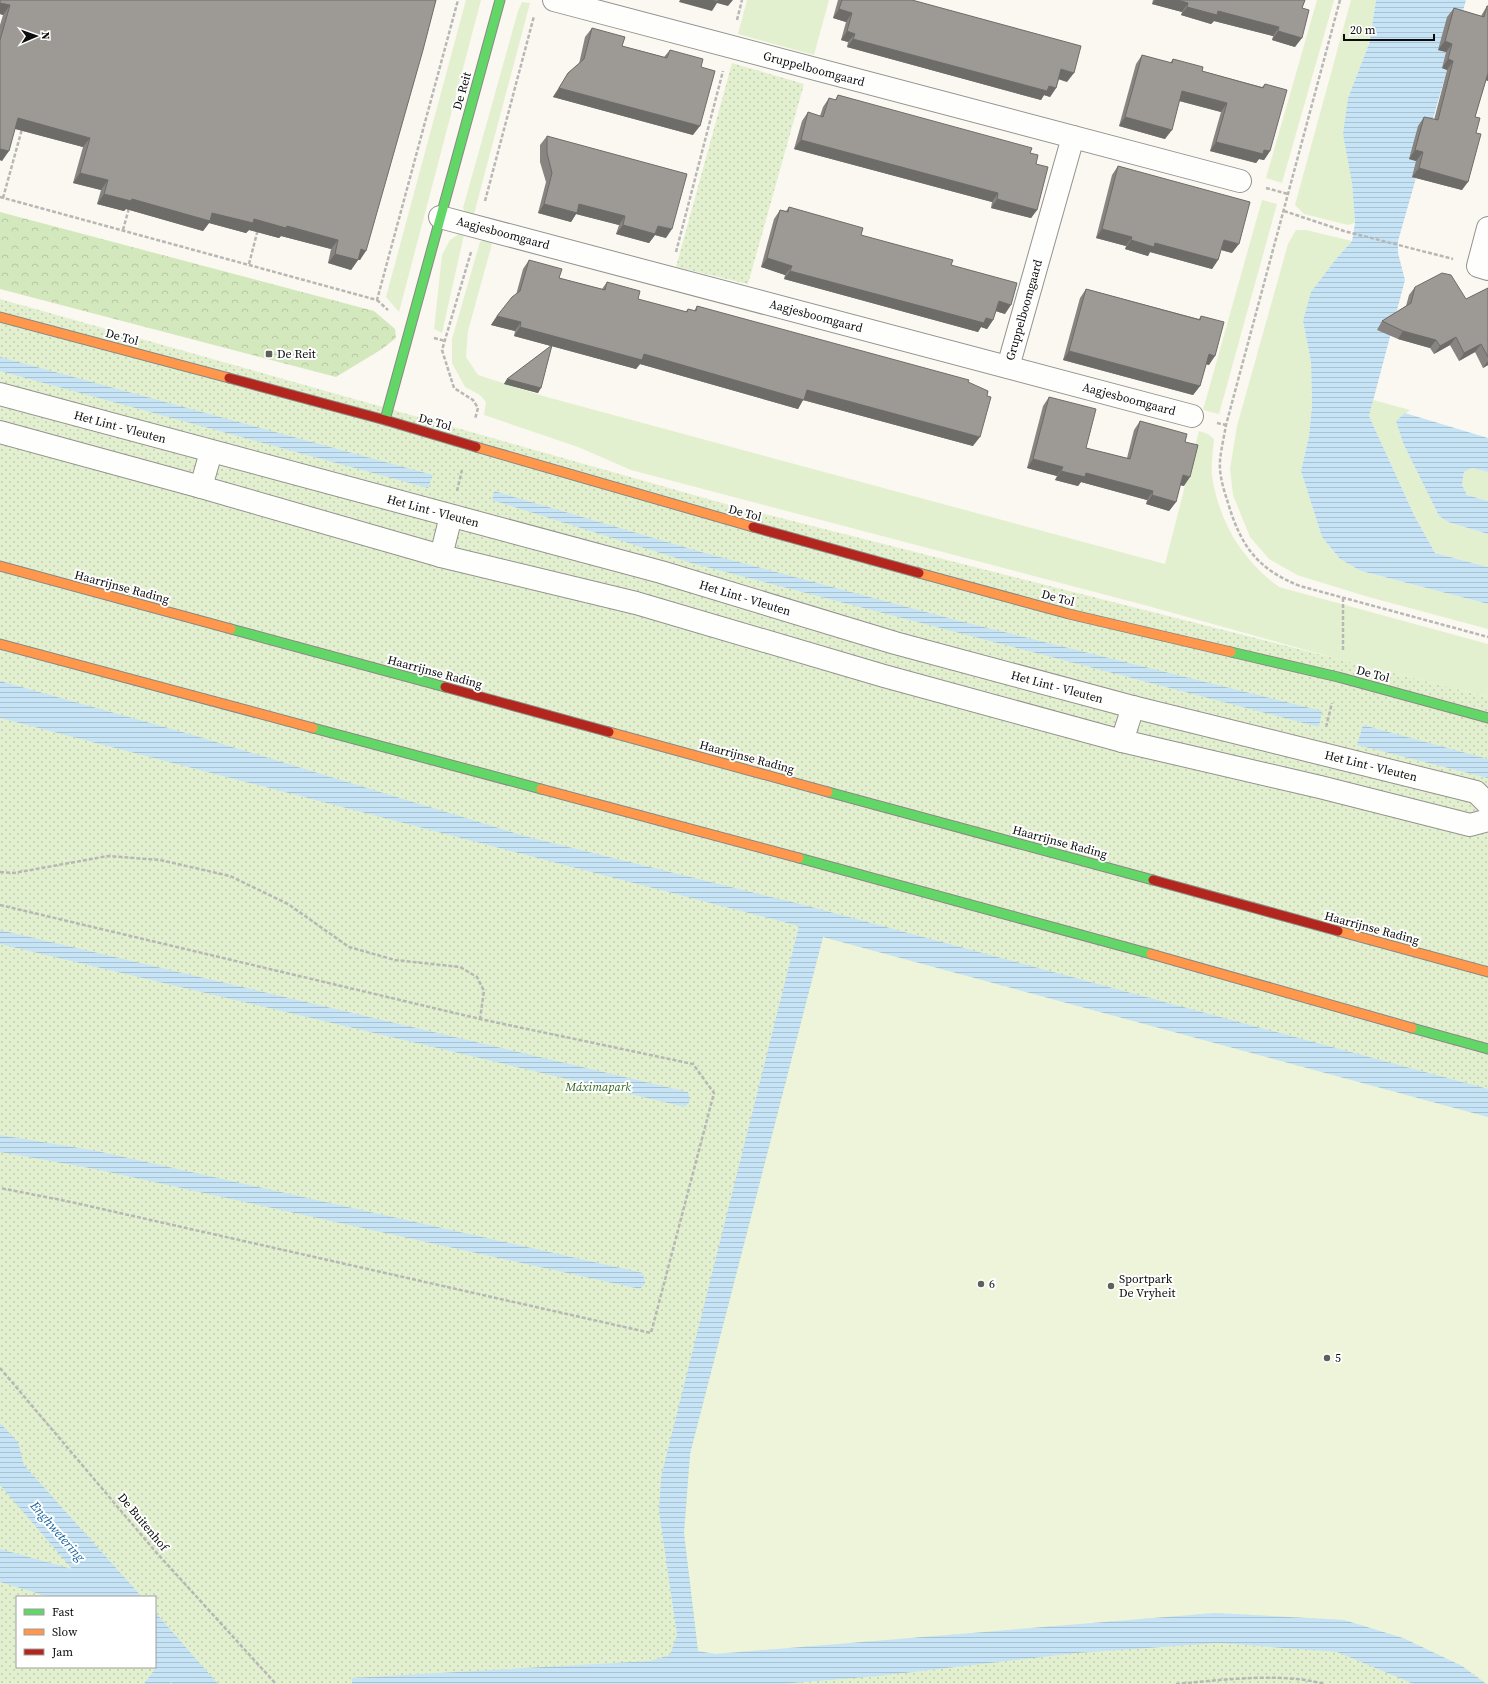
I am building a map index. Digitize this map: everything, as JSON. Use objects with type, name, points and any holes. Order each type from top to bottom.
[{"type":"main road","name":"De Reit","points":[[385,420],[500,0]]},
{"type":"main road","name":"De Tol","points":[[0,317],[385,420],[697,512],[1069,614],[1338,677],[1488,718]]},
{"type":"main road","name":"Haarrijnse Rading","points":[[0,566],[1488,972]]},
{"type":"main road","points":[[0,644],[978,906],[1488,1049]]},
{"type":"street","name":"Gruppelboomgaard","points":[[554,0],[1240,181]]},
{"type":"street","name":"Gruppelboomgaard","points":[[1008,367],[1073,137]]},
{"type":"street","name":"Aagjesboomgaard","points":[[440,217],[1192,416]]},
{"type":"street","points":[[1483,268],[1488,228]]},
{"type":"street","name":"Het Lint - Vleuten","points":[[0,394],[661,572],[895,644],[1133,707],[1476,792],[1488,804]]},
{"type":"street","points":[[0,432],[201,487],[442,556],[636,603],[884,676],[1122,741],[1320,787],[1470,826],[1488,820]]},
{"type":"street","points":[[201,487],[211,452]]},
{"type":"street","points":[[442,556],[451,516]]},
{"type":"street","points":[[884,676],[895,644]]},
{"type":"street","points":[[1122,741],[1133,707]]},
{"type":"street","points":[[1320,753],[1320,787]]},
{"type":"path","points":[[24,122],[1,197],[377,300],[458,0]]},
{"type":"path","points":[[669,278],[742,0]]},
{"type":"path","points":[[1340,0],[1226,425],[1220,462],[1222,485],[1239,537],[1257,560],[1279,578],[1300,586],[1342,598],[1488,636]]},
{"type":"path","points":[[451,516],[478,408],[472,400],[454,388],[442,350],[478,227],[534,15]]},
{"type":"path","points":[[123,230],[129,207]]},
{"type":"path","points":[[1284,211],[1344,231],[1483,268]]},
{"type":"path","points":[[249,264],[258,226]]},
{"type":"path","points":[[1320,753],[1343,658],[1342,598]]},
{"type":"path","points":[[0,872],[14,873],[108,856],[160,860],[230,876],[288,904],[349,947],[395,960],[460,967],[477,977],[484,992],[480,1019]]},
{"type":"path","points":[[0,904],[480,1019],[693,1064],[714,1093],[651,1333],[71,1202],[0,1188]]},
{"type":"path","name":"De Buitenhof","points":[[0,1368],[155,1551],[276,1684]]},
{"type":"path","points":[[1176,1684],[1253,1678],[1312,1680],[1325,1684]]},
{"type":"green space","points":[[466,0],[481,0],[399,312],[386,297]]},
{"type":"green space","points":[[747,0],[829,0],[814,55],[738,34]]},
{"type":"green space","points":[[1317,0],[1334,0],[1282,183],[1266,178]]},
{"type":"green space","points":[[1351,0],[1376,0],[1368,47],[1348,98],[1355,223],[1348,225],[1304,214],[1295,205]]},
{"type":"green space","points":[[522,2],[530,3],[474,214],[467,215],[463,208],[518,11]]},
{"type":"green space","points":[[732,63],[804,84],[748,284],[676,267]]},
{"type":"green space","points":[[1262,200],[1277,204],[1219,414],[1203,410]]},
{"type":"green space","points":[[0,212],[374,311],[395,329],[396,338],[382,349],[336,377],[0,289]]},
{"type":"green space","points":[[465,230],[442,333],[434,329],[442,255],[450,240]]},
{"type":"green space","points":[[1296,230],[1306,230],[1352,241],[1336,259],[1303,321],[1311,362],[1312,405],[1309,436],[1301,471],[1322,537],[1340,559],[1361,571],[1488,604],[1488,629],[1365,596],[1297,575],[1269,559],[1250,537],[1233,495],[1230,469],[1237,426],[1288,244]]},
{"type":"green space","points":[[487,238],[492,244],[468,331],[466,357],[478,375],[543,396],[1165,564],[1199,431],[1208,434],[1214,439],[1212,476],[1220,509],[1234,539],[1254,565],[1279,587],[1488,644],[1488,697],[1338,659],[1148,606],[631,470],[578,447],[484,415],[486,402],[480,395],[465,387],[452,363],[452,339],[480,242]]},
{"type":"green space","name":"Máximapark","points":[[0,299],[722,503],[1488,697],[1488,1684],[0,1684]]},
{"type":"green space","points":[[1373,400],[1410,410],[1396,421],[1403,443],[1439,516],[1448,522],[1488,534],[1488,567],[1435,553],[1414,515],[1369,416]]},
{"type":"green space","points":[[1472,468],[1488,472],[1488,501],[1467,495],[1462,485],[1464,472]]},
{"type":"green space","name":"Sportpark De Vryheit","points":[[823,937],[1488,1117],[1488,1684],[1462,1666],[1403,1638],[1344,1620],[1215,1613],[715,1654],[698,1651],[684,1533],[690,1454]]},
{"type":"water","points":[[1376,0],[1466,0],[1460,21],[1447,18],[1439,50],[1446,52],[1442,68],[1447,70],[1430,129],[1409,159],[1416,161],[1416,178],[1398,241],[1398,253],[1405,280],[1369,416],[1414,515],[1435,553],[1488,567],[1488,604],[1361,571],[1340,559],[1322,537],[1301,471],[1309,436],[1312,405],[1311,362],[1303,321],[1311,292],[1352,241],[1355,223],[1352,183],[1343,134],[1348,98],[1369,44]]},
{"type":"water","points":[[0,357],[433,475],[428,488],[0,371]]},
{"type":"water","points":[[1405,413],[1488,438],[1488,472],[1472,468],[1464,472],[1462,485],[1467,495],[1488,501],[1488,534],[1448,522],[1439,516],[1403,443],[1396,421]]},
{"type":"water","points":[[494,491],[701,552],[952,619],[1322,711],[1319,727],[695,564],[492,500]]},
{"type":"water","points":[[0,681],[193,735],[528,837],[804,905],[1488,1089],[1488,1117],[823,937],[690,1454],[684,1533],[698,1651],[715,1654],[1215,1613],[1344,1620],[1403,1638],[1462,1666],[1486,1684],[1414,1684],[1337,1652],[1219,1643],[1077,1653],[878,1676],[780,1684],[352,1684],[352,1678],[650,1661],[670,1655],[677,1635],[659,1511],[661,1477],[799,926],[0,718]]},
{"type":"water","points":[[1363,725],[1488,759],[1488,778],[1357,745]]},
{"type":"water","points":[[0,930],[688,1092],[690,1101],[685,1107],[0,944]]},
{"type":"water","points":[[0,1135],[97,1151],[643,1273],[645,1283],[640,1289],[95,1169],[0,1152]]},
{"type":"water","name":"Enghwetering","points":[[0,1423],[18,1442],[24,1465],[141,1596],[47,1596],[0,1582],[0,1549],[72,1569],[0,1485]]},
{"type":"water","points":[[156,1613],[218,1684],[173,1684],[171,1682],[170,1684],[144,1684],[157,1666]]},
{"type":"building","points":[[0,0],[436,0],[366,251],[361,249],[358,260],[335,254],[338,240],[287,226],[286,228],[254,219],[253,223],[212,213],[210,221],[132,199],[131,201],[104,194],[108,180],[80,173],[90,138],[18,118],[9,151],[0,149],[0,40],[10,5],[0,3]]},
{"type":"building","points":[[842,0],[912,0],[1081,46],[1074,73],[1061,69],[1056,88],[1049,86],[1047,91],[853,39],[855,34],[847,31],[852,13],[839,9]]},
{"type":"building","points":[[1178,0],[1305,0],[1302,8],[1309,10],[1302,38],[1278,31],[1279,27],[1218,11],[1217,15],[1187,7],[1188,3]]},
{"type":"building","points":[[1487,6],[1488,73],[1475,117],[1480,118],[1476,133],[1481,134],[1468,182],[1419,168],[1423,152],[1415,150],[1424,117],[1438,120],[1453,61],[1448,59],[1452,44],[1445,41],[1454,8],[1484,17]]},
{"type":"building","points":[[592,28],[625,37],[622,46],[667,58],[670,50],[703,59],[701,67],[715,71],[700,126],[559,88],[568,73],[584,59]]},
{"type":"building","points":[[1142,55],[1172,63],[1173,59],[1203,67],[1202,71],[1263,88],[1265,84],[1287,90],[1270,151],[1264,150],[1263,154],[1216,142],[1227,103],[1182,91],[1172,130],[1125,117]]},
{"type":"building","points":[[838,95],[1032,148],[1030,153],[1038,155],[1036,164],[1048,167],[1037,210],[997,199],[998,193],[801,140],[808,112],[823,117],[829,98],[836,100]]},
{"type":"building","points":[[547,136],[687,174],[672,229],[658,226],[655,234],[623,225],[625,216],[579,204],[577,213],[544,204],[552,173],[547,153]]},
{"type":"building","points":[[1118,166],[1250,202],[1239,244],[1224,240],[1218,260],[1155,243],[1154,247],[1131,240],[1132,237],[1102,229]]},
{"type":"building","points":[[789,207],[863,228],[861,235],[953,260],[951,265],[1017,283],[1011,305],[999,301],[993,320],[986,318],[984,323],[790,271],[792,266],[767,258],[780,210],[788,212]]},
{"type":"building","points":[[529,260],[562,269],[559,278],[605,290],[607,282],[640,291],[638,299],[687,312],[688,309],[696,311],[697,306],[969,380],[968,382],[988,391],[987,396],[991,397],[980,437],[807,390],[804,400],[644,354],[642,360],[520,327],[521,322],[497,316],[512,297],[520,291]]},
{"type":"building","points":[[1442,273],[1451,275],[1466,299],[1488,288],[1488,357],[1481,344],[1464,353],[1456,337],[1440,346],[1436,340],[1403,331],[1382,321],[1411,303],[1415,287]]},
{"type":"building","points":[[1086,289],[1200,320],[1201,316],[1224,322],[1215,356],[1209,354],[1200,386],[1069,351]]},
{"type":"building","points":[[552,345],[541,388],[507,379]]},
{"type":"building","points":[[1049,397],[1096,409],[1086,448],[1130,459],[1140,421],[1187,434],[1185,442],[1198,445],[1190,477],[1183,475],[1176,502],[1152,495],[1153,491],[1086,473],[1085,477],[1061,471],[1063,467],[1033,459]]},
{"type":"traffic: fast","points":[[385,420],[500,0]]},
{"type":"traffic: fast","points":[[231,629],[445,687]]},
{"type":"traffic: fast","points":[[1231,652],[1338,677],[1488,718]]},
{"type":"traffic: fast","points":[[313,728],[541,789]]},
{"type":"traffic: fast","points":[[828,792],[1153,880]]},
{"type":"traffic: fast","points":[[799,858],[1151,954]]},
{"type":"traffic: fast","points":[[1412,1028],[1488,1049]]},
{"type":"traffic: slow","points":[[0,317],[229,378]]},
{"type":"traffic: slow","points":[[476,447],[753,527]]},
{"type":"traffic: slow","points":[[0,566],[231,629]]},
{"type":"traffic: slow","points":[[919,573],[1069,614],[1231,652]]},
{"type":"traffic: slow","points":[[0,644],[313,728]]},
{"type":"traffic: slow","points":[[609,732],[828,792]]},
{"type":"traffic: slow","points":[[541,789],[799,858]]},
{"type":"traffic: slow","points":[[1338,931],[1488,972]]},
{"type":"traffic: slow","points":[[1151,954],[1412,1028]]},
{"type":"traffic: jam","points":[[229,378],[385,420],[476,447]]},
{"type":"traffic: jam","points":[[753,527],[919,573]]},
{"type":"traffic: jam","points":[[445,687],[609,732]]},
{"type":"traffic: jam","points":[[1153,880],[1338,931]]},
{"type":"place","name":"De Reit","points":[[269,354]]},
{"type":"place","name":"6","points":[[981,1284]]},
{"type":"place","name":"Sportpark De Vryheit","points":[[1111,1286]]},
{"type":"place","name":"5","points":[[1327,1358]]}]
